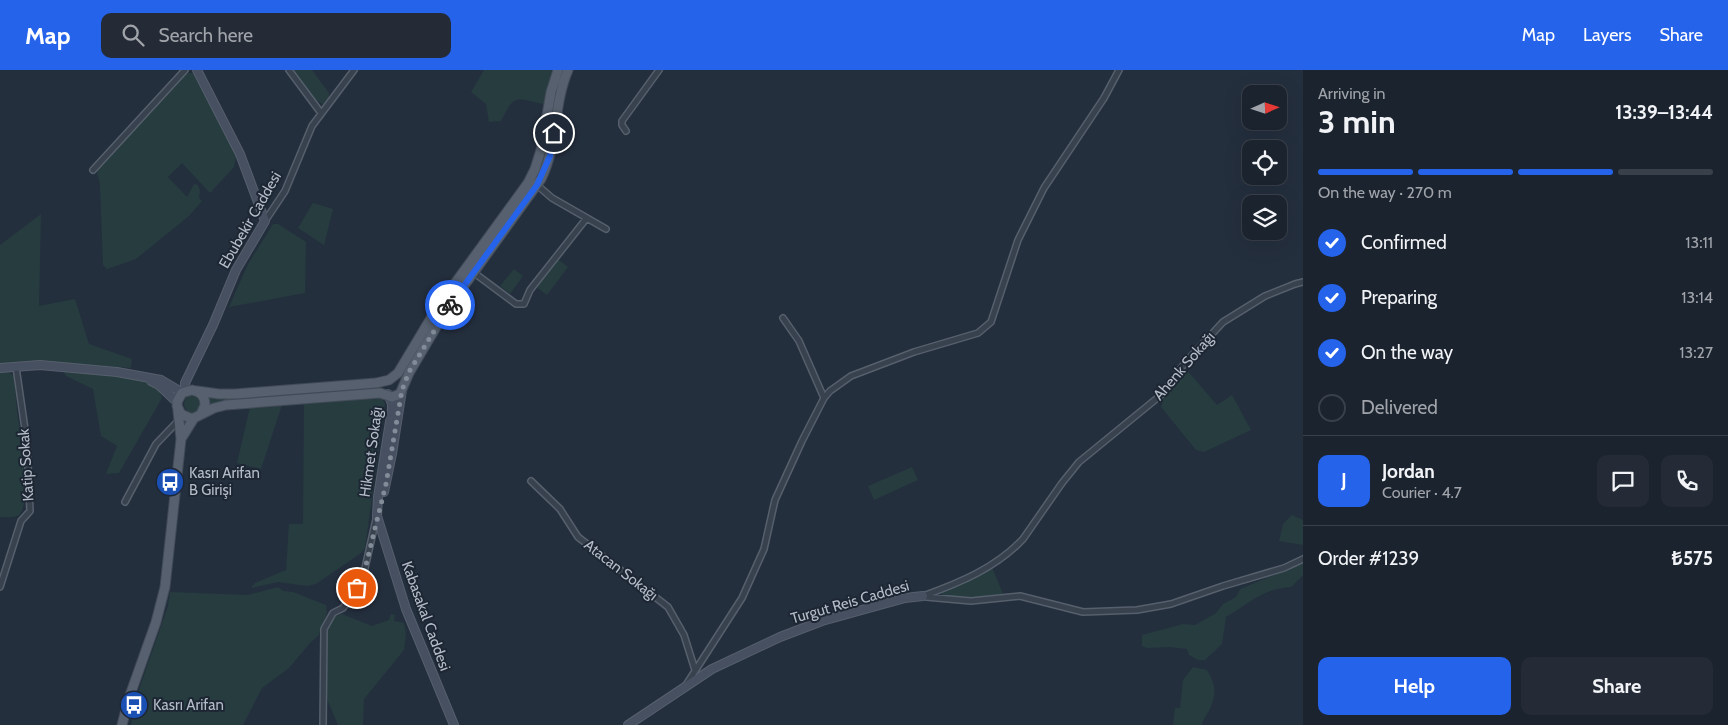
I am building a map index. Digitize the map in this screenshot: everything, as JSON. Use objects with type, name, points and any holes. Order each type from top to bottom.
[{"type":"main road","points":[[388,394],[385,387],[389,380],[398,373],[437,308],[531,178],[541,150],[551,92],[558,70]]},
{"type":"main road","points":[[177,404],[182,414],[190,418],[214,408],[234,404],[380,393],[398,396],[409,372],[440,320],[537,185],[550,156],[559,100],[568,70]]},
{"type":"main road","points":[[122,725],[129,698],[156,622],[165,587],[181,439],[177,404],[184,392],[235,394],[358,385],[395,379],[400,382],[402,390]]},
{"type":"main road","points":[[181,439],[196,417],[202,413],[205,405],[203,396],[196,391]]},
{"type":"street","points":[[93,170],[185,70]]},
{"type":"street","points":[[197,70],[240,154],[265,221]]},
{"type":"street","points":[[290,70],[321,113]]},
{"type":"street","name":"Ebubekir Caddesi","points":[[184,392],[185,383],[213,325],[236,270],[285,191],[312,126],[354,70]]},
{"type":"street","points":[[626,131],[622,121],[659,70]]},
{"type":"street","points":[[683,690],[742,598],[764,549],[774,500],[824,398],[830,391],[851,376],[914,352],[978,333],[991,322],[1018,240],[1044,188],[1104,98],[1119,70]]},
{"type":"street","points":[[537,185],[552,198],[606,229]]},
{"type":"street","points":[[474,272],[516,304],[524,304],[530,290],[586,219]]},
{"type":"street","name":"Ahenk Sokağı","points":[[923,596],[962,581],[1002,558],[1022,539],[1079,462],[1161,395],[1185,364],[1223,322],[1265,296],[1303,282]]},
{"type":"street","points":[[783,318],[799,341],[824,398]]},
{"type":"street","points":[[0,368],[40,365],[138,375],[160,380],[184,392]]},
{"type":"street","name":"Katip Sokak","points":[[0,587],[21,521],[30,511],[27,443],[16,367]]},
{"type":"street","points":[[138,375],[159,385],[177,404]]},
{"type":"street","name":"Hikmet Sokağı","points":[[323,725],[324,629],[333,613],[344,608],[360,583],[392,454],[402,390]]},
{"type":"street","name":"Hikmet Sokağı","points":[[377,516],[378,497],[392,409],[391,399],[388,394]]},
{"type":"street","points":[[125,502],[156,444],[180,420]]},
{"type":"street","name":"Atacan Sokağı","points":[[530,481],[560,509],[578,537],[668,607],[684,635],[695,670]]},
{"type":"street","name":"Kabasakal Caddesi","points":[[377,516],[406,609],[454,725]]},
{"type":"street","name":"Turgut Reis Caddesi","points":[[628,725],[728,660],[780,636],[822,621],[905,598],[923,596],[971,601],[1020,596],[1084,612],[1137,610],[1171,604],[1284,568],[1303,559]]},
{"type":"green space","points":[[293,70],[312,70],[329,93],[329,99],[324,105],[316,100]]},
{"type":"green space","points":[[484,70],[554,70],[546,103],[516,100],[509,106],[501,121],[489,122],[486,104],[471,92]]},
{"type":"green space","points":[[194,73],[197,76],[236,157],[234,167],[210,193],[182,163],[168,177],[187,197],[194,184],[198,185],[200,191],[199,198],[202,201],[189,216],[136,259],[107,269],[103,265],[100,185],[97,171],[185,75]]},
{"type":"green space","points":[[313,203],[333,209],[324,245],[298,228]]},
{"type":"green space","points":[[41,214],[39,306],[75,299],[89,344],[132,359],[131,368],[40,361],[0,364],[0,245]]},
{"type":"green space","points":[[273,224],[278,224],[306,242],[305,293],[229,307],[248,264]]},
{"type":"green space","points":[[556,258],[568,267],[547,295],[535,286]]},
{"type":"green space","points":[[514,269],[523,276],[510,294],[500,286]]},
{"type":"green space","points":[[1186,369],[1217,405],[1232,395],[1251,430],[1204,452],[1196,450],[1161,407],[1164,397]]},
{"type":"green space","points":[[0,372],[8,372],[14,376],[23,449],[25,496],[19,515],[12,517],[0,517]]},
{"type":"green space","points":[[64,372],[108,374],[142,379],[156,387],[160,393],[162,398],[119,473],[106,474],[117,446],[101,436],[93,389],[66,376]]},
{"type":"green space","points":[[382,386],[383,390],[236,399],[210,406],[207,396],[217,398]]},
{"type":"green space","points":[[189,395],[197,395],[202,400],[200,411],[189,413],[184,408],[184,400]]},
{"type":"green space","points":[[382,398],[385,404],[365,548],[361,553],[316,584],[307,586],[278,582],[251,588],[255,583],[286,570],[289,524],[303,524],[304,404]]},
{"type":"green space","points":[[282,405],[261,469],[237,463],[250,407]]},
{"type":"green space","points":[[912,467],[918,480],[874,500],[868,486]]},
{"type":"green space","points":[[1292,515],[1303,520],[1303,545],[1279,541],[1283,524]]},
{"type":"green space","points":[[1303,563],[1303,575],[1291,587],[1281,588],[1264,594],[1226,617],[1222,644],[1205,660],[1198,660],[1189,655],[1187,649],[1170,647],[1147,648],[1142,646],[1142,635],[1183,624],[1195,625],[1216,613],[1223,604],[1236,597],[1240,589]]},
{"type":"green space","points":[[992,567],[1003,594],[979,598],[942,595],[941,592],[963,584]]},
{"type":"green space","points":[[278,587],[283,591],[293,592],[326,605],[327,613],[318,636],[289,668],[262,688],[243,725],[131,725],[134,704],[168,606],[170,592],[248,595]]},
{"type":"green space","points":[[342,614],[372,626],[389,620],[391,614],[395,615],[394,621],[404,623],[406,634],[404,650],[364,699],[363,725],[338,725],[327,699],[327,629],[335,617]]},
{"type":"green space","points":[[1193,667],[1207,670],[1210,675],[1214,685],[1212,705],[1202,725],[1173,725],[1175,708],[1180,708],[1183,680]]},
{"type":"way so far","points":[[357,588],[363,577],[382,499],[392,454],[402,390],[409,372],[450,305]]},
{"type":"place","name":"Kasrı Arifan B Girişi","points":[[170,482]]},
{"type":"place","name":"Kasrı Arifan","points":[[134,705]]},
{"type":"route","points":[[450,305],[537,185],[550,156],[554,133]]}]
